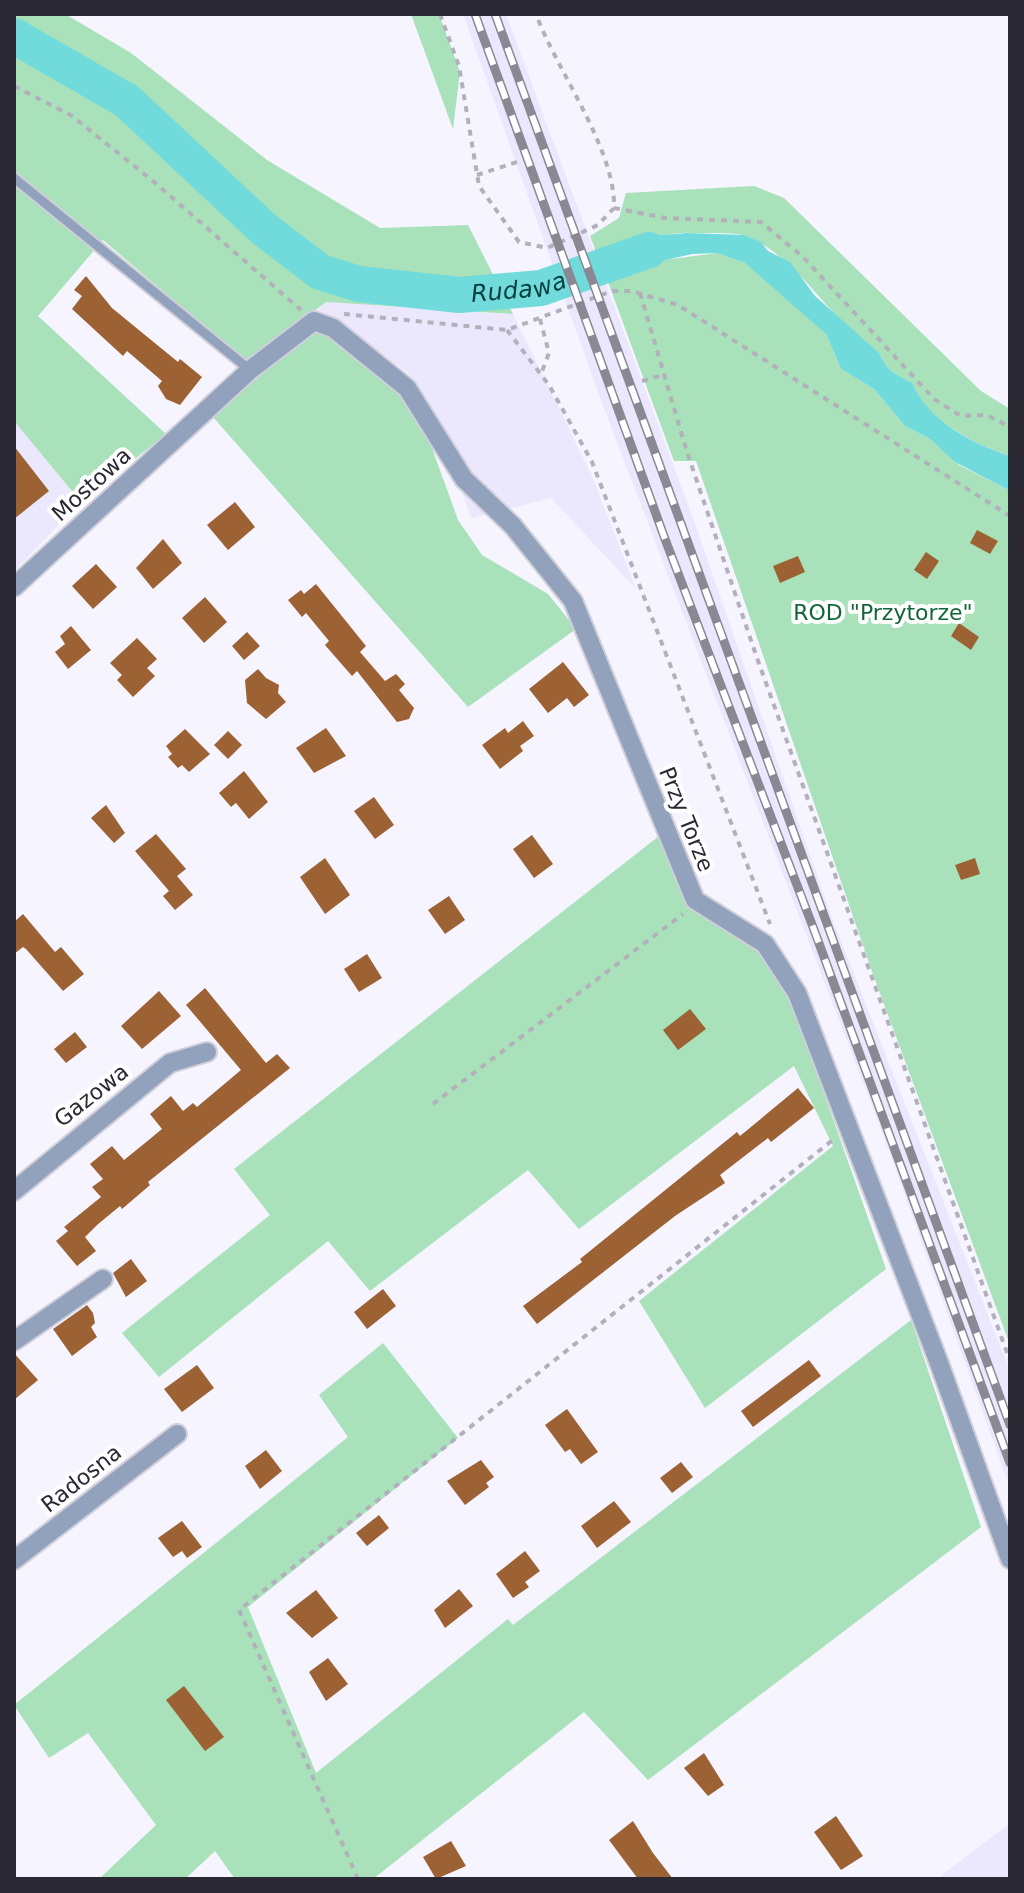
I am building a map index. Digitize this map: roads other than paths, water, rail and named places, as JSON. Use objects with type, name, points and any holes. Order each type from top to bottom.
[{"type":"street","name":"Mostowa","points":[[14,587],[250,370],[314,321]]},
{"type":"street","name":"Przy Torze","points":[[314,321],[333,328],[407,388],[464,479],[513,526],[573,601],[593,641],[695,900],[765,944],[797,993],[1010,1559]]},
{"type":"street","name":"Gazowa","points":[[14,1191],[170,1063],[207,1052]]},
{"type":"street","points":[[14,1341],[103,1279]]},
{"type":"street","name":"Radosna","points":[[14,1560],[177,1434]]},
{"type":"lane","points":[[14,178],[250,370]]},
{"type":"water","points":[[687,233],[744,235],[761,242],[768,251],[790,262],[815,296],[879,353],[892,371],[912,383],[919,397],[940,419],[966,437],[1010,456],[1010,491],[955,462],[930,439],[905,426],[874,389],[841,369],[826,334],[745,263],[717,253],[692,254],[605,274],[595,249],[616,250],[651,236]]},
{"type":"waterway","name":"Rudawa","points":[[14,36],[127,101],[264,229],[320,272],[359,284],[459,295],[541,288],[649,250]]},
{"type":"railway","points":[[475,14],[665,539],[813,927],[1010,1463]]},
{"type":"railway","points":[[495,14],[1010,1425]]},
{"type":"park label","name":"ROD \"Przytorze\"","points":[[883,612]]}]
